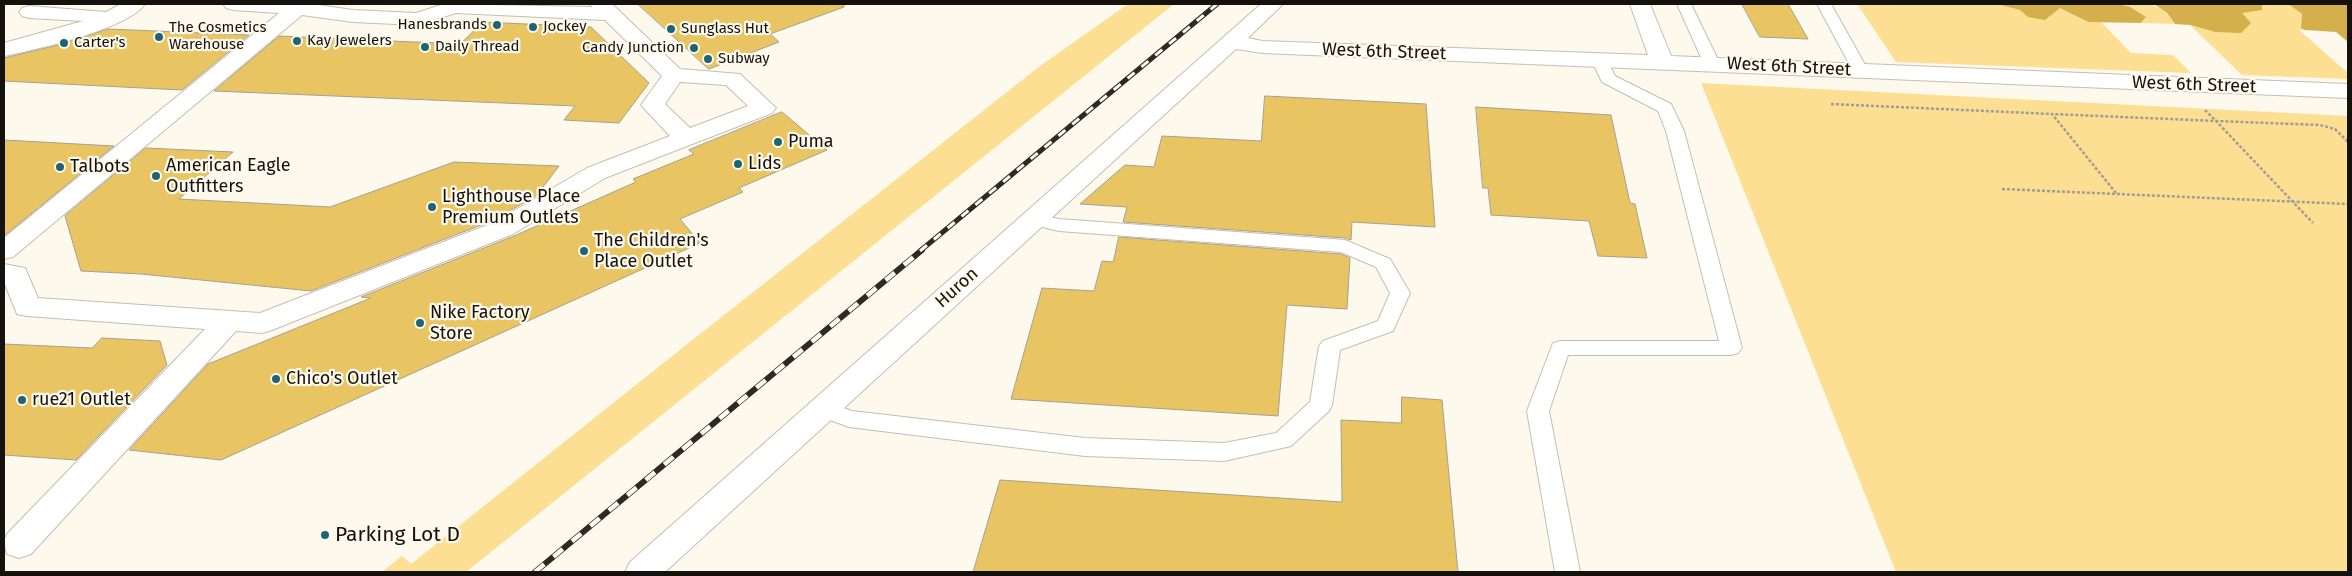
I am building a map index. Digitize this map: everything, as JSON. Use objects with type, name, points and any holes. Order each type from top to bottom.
[{"type":"street","points":[[4,50],[117,17],[135,4]]},
{"type":"street","points":[[4,273],[15,274],[27,307],[262,323],[504,228],[596,173],[764,108],[732,79],[674,75],[605,9],[505,6],[455,7],[417,19],[353,16],[298,8],[233,4]]},
{"type":"street","name":"Huron","points":[[642,572],[1273,4]]},
{"type":"street","points":[[1640,4],[1662,62]]},
{"type":"street","points":[[4,251],[298,8]]},
{"type":"street","points":[[29,12],[117,17]]},
{"type":"street","name":"West 6th Street","points":[[1230,42],[1262,47],[1599,59],[2348,91]]},
{"type":"street","points":[[674,75],[653,105],[686,138]]},
{"type":"street","points":[[20,544],[230,320]]},
{"type":"lane","points":[[1684,4],[1712,64]]},
{"type":"lane","points":[[1824,4],[1860,70]]},
{"type":"lane","points":[[1567,572],[1538,411],[1560,348],[1730,348],[1675,131],[1665,108],[1608,79],[1599,59]]},
{"type":"lane","points":[[822,408],[849,419],[1056,444],[1085,447],[1224,452],[1283,440],[1321,405],[1330,346],[1386,326],[1400,293],[1383,263],[1345,246],[1058,225],[1033,219]]},
{"type":"path","points":[[2180,85],[2313,223]]},
{"type":"path","points":[[1831,104],[2320,124],[2335,129],[2348,142]]},
{"type":"path","points":[[2052,114],[2116,193]]},
{"type":"path","points":[[2002,189],[2348,204]]},
{"type":"shaded area","points":[[1128,4],[1174,4],[466,572],[382,572],[402,556],[411,564],[1040,66]]},
{"type":"shaded area","points":[[1857,4],[1996,4],[2020,10],[2029,17],[2060,8],[2087,22],[2101,22],[2131,53],[2173,55],[2191,73],[1896,62]]},
{"type":"shaded area","points":[[1996,4],[2119,4],[2130,7],[2146,17],[2141,23],[2088,22],[2060,8],[2045,20],[2028,17],[2020,10]]},
{"type":"shaded area","points":[[2119,4],[2145,4],[2157,7],[2169,16],[2175,24],[2141,23],[2146,18]]},
{"type":"shaded area","points":[[2154,4],[2262,4],[2262,10],[2242,13],[2251,23],[2241,33],[2215,32],[2190,25],[2175,24],[2167,13]]},
{"type":"shaded area","points":[[2262,4],[2288,4],[2302,14],[2301,27],[2305,30],[2299,30],[2348,73],[2348,79],[2242,75],[2190,25],[2215,32],[2241,13],[2261,10]]},
{"type":"shaded area","points":[[2288,4],[2348,4],[2348,42],[2336,32],[2305,30],[2301,28],[2302,14]]},
{"type":"shaded area","points":[[1701,83],[2348,116],[2348,572],[1896,572]]},
{"type":"building","points":[[638,4],[844,4],[844,7],[770,34],[779,42],[709,69]]},
{"type":"building","points":[[1742,4],[1788,4],[1808,39],[1760,37]]},
{"type":"building","points":[[483,22],[591,27],[649,83],[619,123],[564,120],[575,106],[214,91],[279,36],[460,44]]},
{"type":"building","points":[[108,29],[249,35],[182,90],[4,81],[4,58],[58,45]]},
{"type":"building","points":[[1265,96],[1426,104],[1435,227],[1352,222],[1351,240],[1345,238],[1123,222],[1127,207],[1080,204],[1125,165],[1154,167],[1162,136],[1261,141]]},
{"type":"building","points":[[1476,107],[1611,115],[1630,203],[1635,204],[1647,258],[1598,256],[1589,221],[1491,215],[1488,188],[1483,188]]},
{"type":"building","points":[[782,112],[827,150],[739,188],[743,192],[680,219],[700,243],[221,460],[129,450],[208,364],[371,298],[361,297],[514,236],[636,182],[633,179],[694,154],[689,150]]},
{"type":"building","points":[[4,140],[114,146],[4,236]]},
{"type":"building","points":[[146,148],[233,152],[179,199],[330,207],[454,162],[559,166],[537,195],[494,220],[311,291],[141,274],[81,271],[65,216]]},
{"type":"building","points":[[1119,237],[1341,254],[1350,258],[1347,309],[1287,305],[1278,416],[1011,399],[1042,288],[1094,291],[1102,261],[1113,262]]},
{"type":"building","points":[[102,338],[160,341],[167,365],[76,460],[4,455],[4,344],[92,348]]},
{"type":"building","points":[[1402,397],[1442,400],[1458,572],[973,572],[1000,480],[1342,502],[1341,420],[1401,423]]},
{"type":"railway","points":[[920,251],[1217,4]]},
{"type":"railway","points":[[535,572],[922,250]]},
{"type":"place","name":"Hanesbrands","points":[[497,25]]},
{"type":"place","name":"Jockey","points":[[533,27]]},
{"type":"place","name":"Sunglass Hut","points":[[671,29]]},
{"type":"place","name":"The Cosmetics Warehouse","points":[[159,37]]},
{"type":"place","name":"Kay Jewelers","points":[[297,41]]},
{"type":"place","name":"Carter's","points":[[64,43]]},
{"type":"place","name":"Daily Thread","points":[[425,47]]},
{"type":"place","name":"Candy Junction","points":[[694,48]]},
{"type":"place","name":"Subway","points":[[708,59]]},
{"type":"place","name":"Puma","points":[[778,142]]},
{"type":"place","name":"Lids","points":[[738,164]]},
{"type":"place","name":"Talbots","points":[[60,167]]},
{"type":"place","name":"American Eagle Outfitters","points":[[156,176]]},
{"type":"place","name":"Lighthouse Place Premium Outlets","points":[[432,207]]},
{"type":"place","name":"The Children's Place Outlet","points":[[584,251]]},
{"type":"place","name":"Nike Factory Store","points":[[420,323]]},
{"type":"place","name":"Chico's Outlet","points":[[276,379]]},
{"type":"place","name":"rue21 Outlet","points":[[22,400]]},
{"type":"place","name":"Parking Lot D","points":[[325,535]]}]
